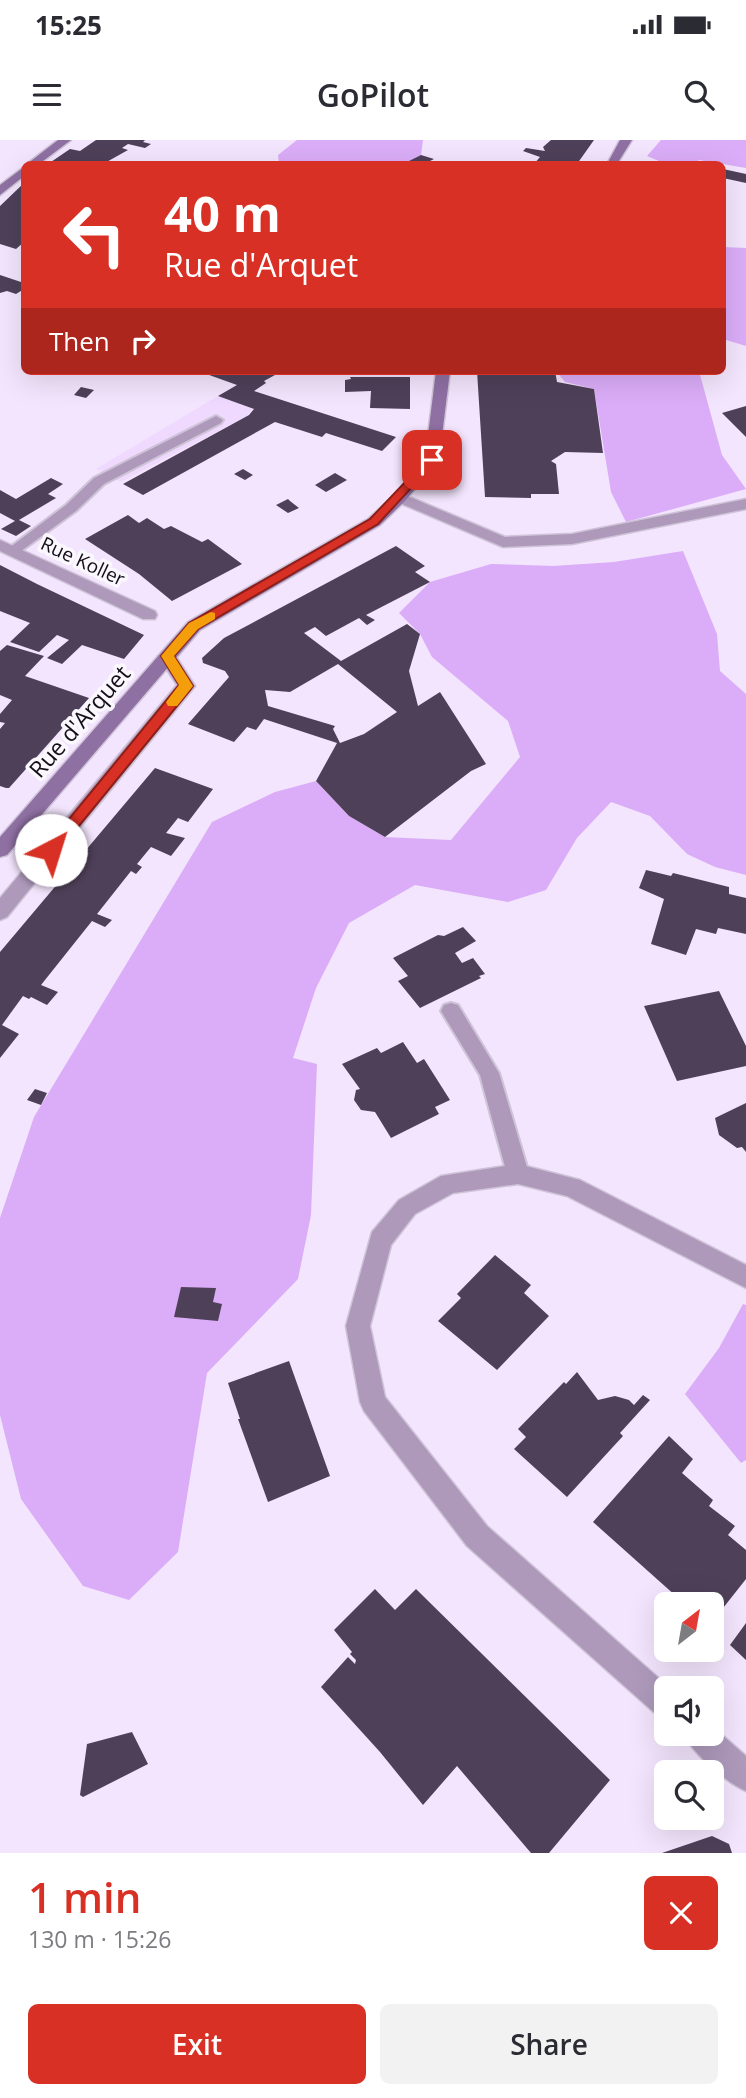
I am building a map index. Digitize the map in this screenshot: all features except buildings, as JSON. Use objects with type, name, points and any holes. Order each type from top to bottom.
[{"type":"street","points":[[36,161],[65,140]]},
{"type":"street","points":[[614,161],[626,140]]},
{"type":"street","points":[[0,191],[21,173]]},
{"type":"street","name":"Rue d'Arquet","points":[[0,850],[194,626],[374,522],[400,498],[432,460],[443,375]]},
{"type":"street","points":[[400,498],[503,542],[572,539],[746,504]]},
{"type":"street","name":"Rue Koller","points":[[6,548],[149,615]]},
{"type":"street","points":[[0,912],[186,686],[167,656]]},
{"type":"street","points":[[654,1693],[477,1536],[373,1402],[358,1326],[380,1240],[407,1207],[449,1184],[518,1174],[572,1187],[746,1277]]},
{"type":"street","points":[[712,1746],[746,1776]]},
{"type":"lane","points":[[6,548],[71,508],[99,481],[216,420]]},
{"type":"lane","points":[[451,1011],[489,1073],[518,1174]]},
{"type":"shaded area","points":[[297,140],[423,140],[421,155],[410,161],[279,161],[278,155]]},
{"type":"shaded area","points":[[661,140],[746,140],[746,168],[726,165],[726,161],[659,161],[647,156]]},
{"type":"shaded area","points":[[726,247],[746,248],[746,346],[726,340]]},
{"type":"shaded area","points":[[559,375],[700,375],[722,455],[746,489],[626,522],[611,492],[594,389],[565,382]]},
{"type":"shaded area","points":[[218,396],[253,409],[246,416],[121,482],[96,469]]},
{"type":"shaded area","points":[[683,551],[717,634],[720,671],[746,694],[746,875],[715,867],[687,854],[650,816],[611,802],[577,838],[546,890],[508,902],[415,885],[349,923],[316,988],[293,1058],[317,1064],[311,1215],[298,1279],[207,1373],[178,1552],[129,1600],[83,1586],[21,1499],[0,1415],[0,1218],[34,1117],[212,822],[275,792],[316,781],[349,816],[385,837],[451,840],[520,757],[508,721],[432,657],[420,634],[399,613],[430,582],[491,564],[553,566],[614,562]]},
{"type":"shaded area","points":[[743,1304],[746,1305],[746,1460],[741,1463],[685,1394],[719,1348]]},
{"type":"slow traffic","points":[[173,702],[186,686],[167,656],[194,626],[211,616]]},
{"type":"route","points":[[51,850],[186,686],[167,656],[194,626],[374,522],[400,498],[432,460]]}]
